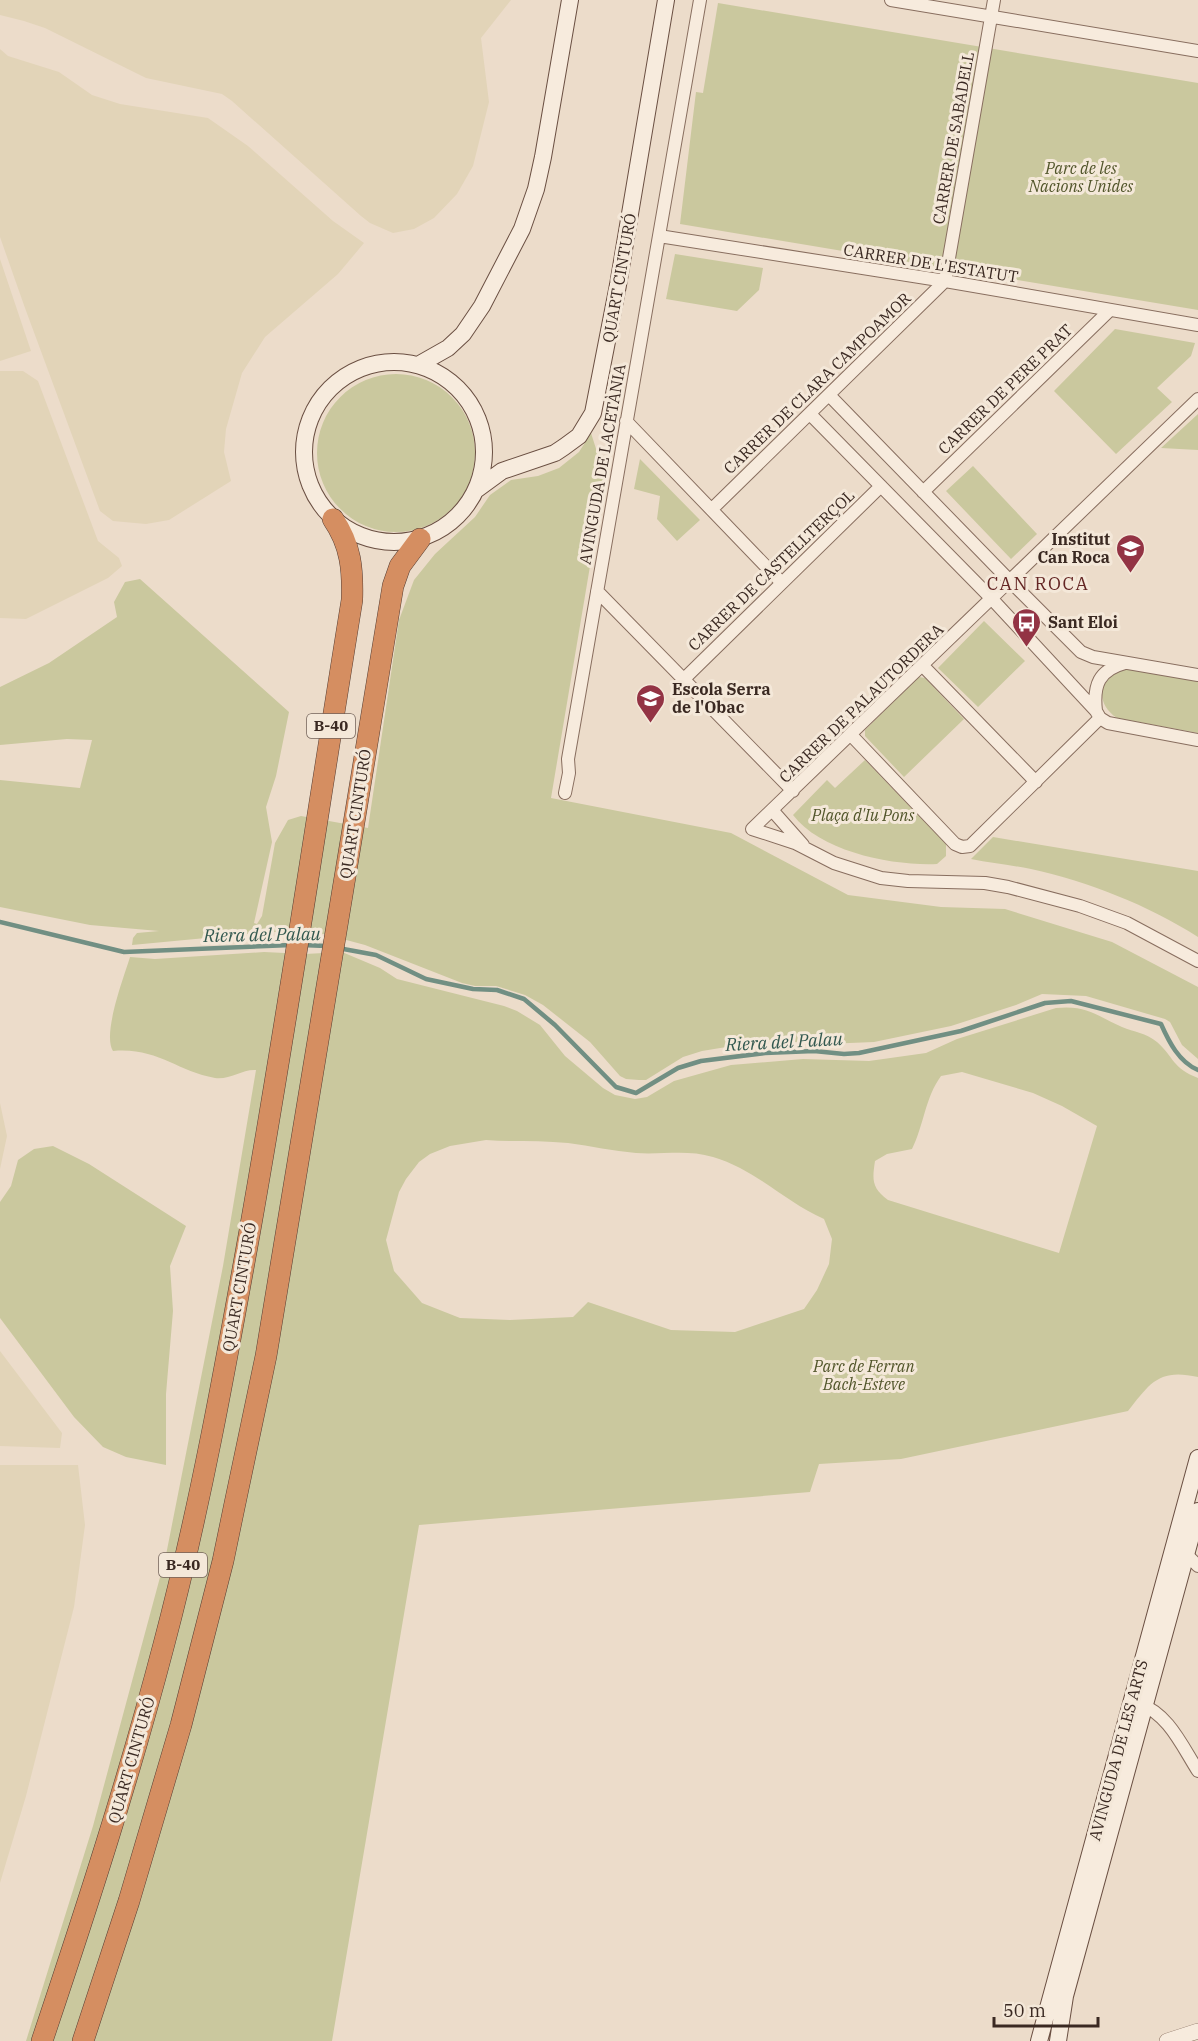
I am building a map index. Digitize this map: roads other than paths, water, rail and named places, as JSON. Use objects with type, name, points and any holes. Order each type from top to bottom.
[{"type":"highway","name":"QUART CINTURÓ","points":[[42,2041],[114,1822],[164,1644],[214,1422],[276,1078],[352,600],[350,553],[333,519]]},
{"type":"highway","name":"QUART CINTURÓ","points":[[83,2041],[158,1804],[181,1725],[223,1561],[266,1356],[393,586],[404,560],[420,539]]},
{"type":"main road","points":[[418,365],[448,348],[472,322],[503,267],[529,212],[543,157],[570,0]]},
{"type":"main road","name":"QUART CINTURÓ","points":[[476,490],[502,471],[555,453],[579,436],[593,413],[616,296],[666,0]]},
{"type":"main road","points":[[391,362],[418,365],[441,375],[455,386],[476,414],[482,430],[484,447],[482,473],[476,490],[465,508],[451,523],[420,539],[397,543],[374,541],[352,532],[333,519],[317,500],[305,468],[304,442],[315,410],[324,395],[336,383],[358,369],[391,362]]},
{"type":"main road","name":"AVINGUDA DE LES ARTS","points":[[1058,2041],[1065,1996],[1198,1458]]},
{"type":"main road","name":"AVINGUDA DE LES ARTS","points":[[1039,2041],[1138,1704],[1192,1560],[1198,1511]]},
{"type":"street","name":"AVINGUDA DE LACETÀNIA","points":[[565,793],[569,772],[568,759],[700,0]]},
{"type":"street","points":[[891,0],[1198,51]]},
{"type":"street","name":"CARRER DE SABADELL","points":[[945,281],[994,0]]},
{"type":"street","name":"CARRER DE L'ESTATUT","points":[[659,236],[945,281],[1198,325]]},
{"type":"street","name":"CARRER DE CLARA CAMPOAMOR","points":[[712,509],[945,281]]},
{"type":"street","name":"CARRER DE PERE PRAT","points":[[924,492],[1110,310]]},
{"type":"street","points":[[829,395],[1082,652],[1093,657],[1198,675]]},
{"type":"street","name":"CARRER DE PALAUTORDERA","points":[[806,848],[752,829],[1198,399]]},
{"type":"street","points":[[810,414],[992,600],[1098,715],[1108,723],[1198,740]]},
{"type":"street","points":[[626,421],[782,583]]},
{"type":"street","name":"CARRER DE CASTELLTERÇOL","points":[[684,678],[881,486]]},
{"type":"street","points":[[597,591],[793,791]]},
{"type":"street","points":[[851,735],[955,844],[962,847],[970,846],[1036,782],[1098,715],[1095,691],[1101,676],[1113,666],[1126,663]]},
{"type":"street","points":[[923,666],[1036,782]]},
{"type":"street","points":[[772,810],[806,848],[834,863],[881,878],[985,883],[1080,906],[1127,923],[1198,961]]},
{"type":"street","points":[[1138,1704],[1164,1719],[1198,1771]]},
{"type":"street","points":[[1167,2041],[1198,2031]]},
{"type":"waterway","name":"Riera del Palau","points":[[0,922],[124,952],[291,945]]},
{"type":"waterway","name":"Riera del Palau","points":[[302,945],[326,946]]},
{"type":"waterway","name":"Riera del Palau","points":[[338,948],[376,955],[426,979],[473,989],[497,990],[524,999],[555,1025],[616,1087],[636,1093],[678,1068],[701,1061],[765,1053],[814,1051],[859,1053],[961,1031],[1045,1003],[1071,1001],[1161,1024],[1180,1057],[1198,1070]]},
{"type":"place","name":"Institut Can Roca","points":[[1131,574]]},
{"type":"place","name":"Sant Eloi","points":[[1027,648]]},
{"type":"place","name":"Escola Serra de l'Obac","points":[[651,724]]},
{"type":"district","name":"CAN ROCA","points":[[1038,584]]},
{"type":"park label","name":"Parc de les Nacions Unides","points":[[1081,177]]},
{"type":"park label","name":"Plaça d'Iu Pons","points":[[863,815]]},
{"type":"park label","name":"Parc de Ferran Bach-Esteve","points":[[864,1375]]}]
